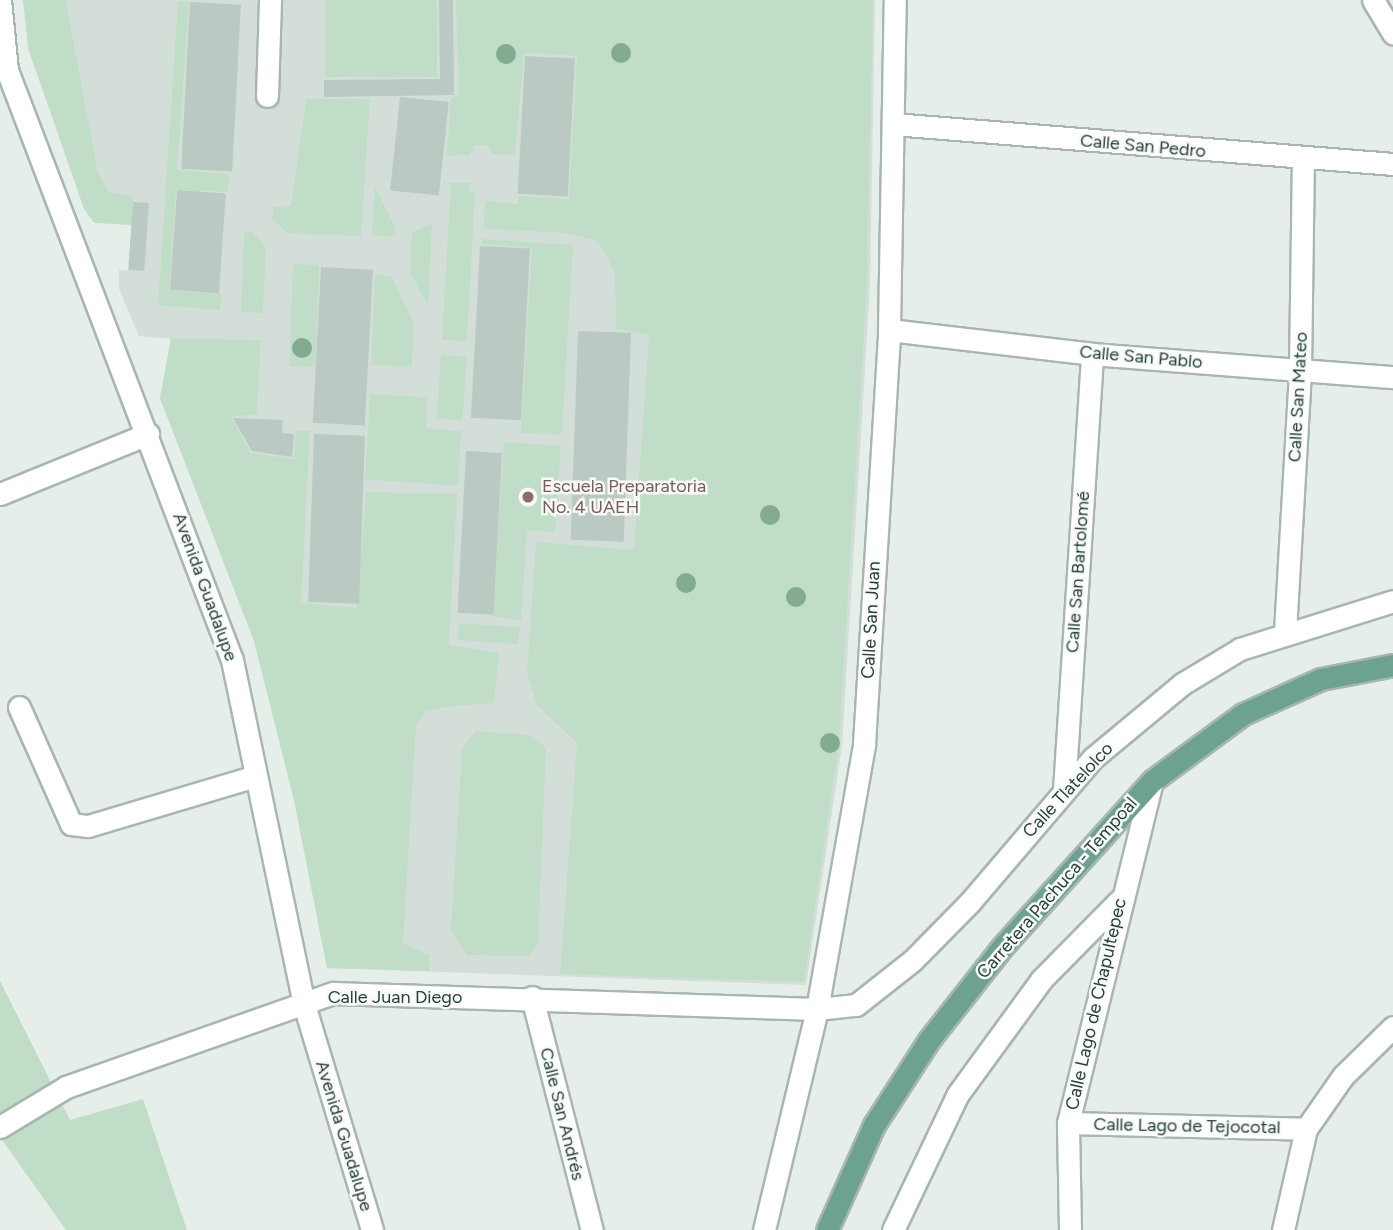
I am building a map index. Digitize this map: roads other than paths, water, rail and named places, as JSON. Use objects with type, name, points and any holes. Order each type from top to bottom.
[{"type":"main road","name":"Carretera Pachuca - Tempoal","points":[[827,1230],[874,1125],[929,1040],[1003,946],[1152,782],[1243,714],[1321,679],[1393,665]]},
{"type":"street","name":"Avenida Guadalupe","points":[[0,0],[7,70],[215,608],[256,776],[303,1001],[372,1230]]},
{"type":"street","points":[[267,96],[270,0]]},
{"type":"street","name":"Calle San Juan","points":[[764,1230],[817,1009],[864,744],[889,330],[895,0]]},
{"type":"street","points":[[1373,0],[1393,33]]},
{"type":"street","name":"Calle San Pedro","points":[[893,124],[1303,160],[1393,164]]},
{"type":"street","name":"Calle San Mateo","points":[[1285,632],[1300,369],[1303,160]]},
{"type":"street","name":"Calle San Pablo","points":[[889,330],[1092,354],[1393,377]]},
{"type":"street","name":"Calle San Bartolomé","points":[[1065,790],[1092,354]]},
{"type":"street","points":[[0,494],[148,434]]},
{"type":"street","name":"Calle Tlatelolco","points":[[817,1009],[856,1005],[912,961],[1093,758],[1182,684],[1240,649],[1285,632],[1393,601]]},
{"type":"street","points":[[19,707],[71,824],[88,826],[256,776]]},
{"type":"street","name":"Calle Lago de Chapultepec","points":[[1070,1230],[1069,1123],[1119,901],[1152,782]]},
{"type":"street","points":[[893,1230],[958,1094],[1042,979],[1119,901]]},
{"type":"street","name":"Calle Juan Diego","points":[[0,1127],[66,1087],[303,1001],[333,993],[532,997],[817,1009]]},
{"type":"street","name":"Calle San Andrés","points":[[532,997],[592,1230]]},
{"type":"street","points":[[1283,1230],[1306,1129],[1343,1076],[1393,1027]]},
{"type":"street","name":"Calle Lago de Tejocotal","points":[[1069,1123],[1306,1129]]},
{"type":"place","name":"Escuela Preparatoria No. 4 UAEH","points":[[528,497]]}]
